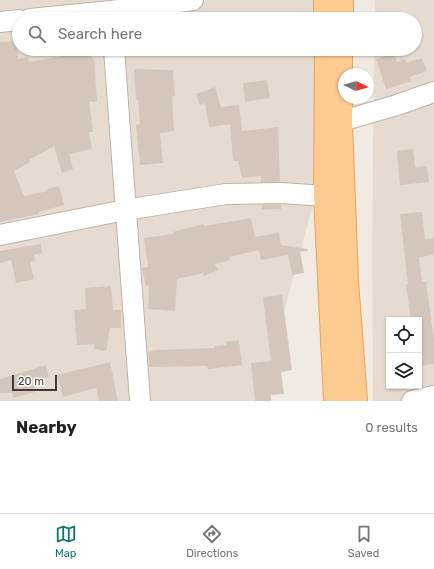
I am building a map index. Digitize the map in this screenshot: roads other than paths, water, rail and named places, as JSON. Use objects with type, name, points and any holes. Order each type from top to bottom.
[{"type":"main road","points":[[325,0],[325,12]]},
{"type":"main road","points":[[342,0],[342,12]]},
{"type":"main road","points":[[327,56],[347,281],[356,401]]},
{"type":"main road","points":[[335,401],[325,196],[340,56]]},
{"type":"street","points":[[93,12],[193,0]]},
{"type":"street","points":[[0,22],[12,21]]},
{"type":"street","points":[[115,56],[140,401]]},
{"type":"street","points":[[333,124],[397,105],[434,92]]},
{"type":"street","points":[[0,234],[125,210],[226,194],[281,192],[325,196]]},
{"type":"street","points":[[412,401],[434,396]]}]
